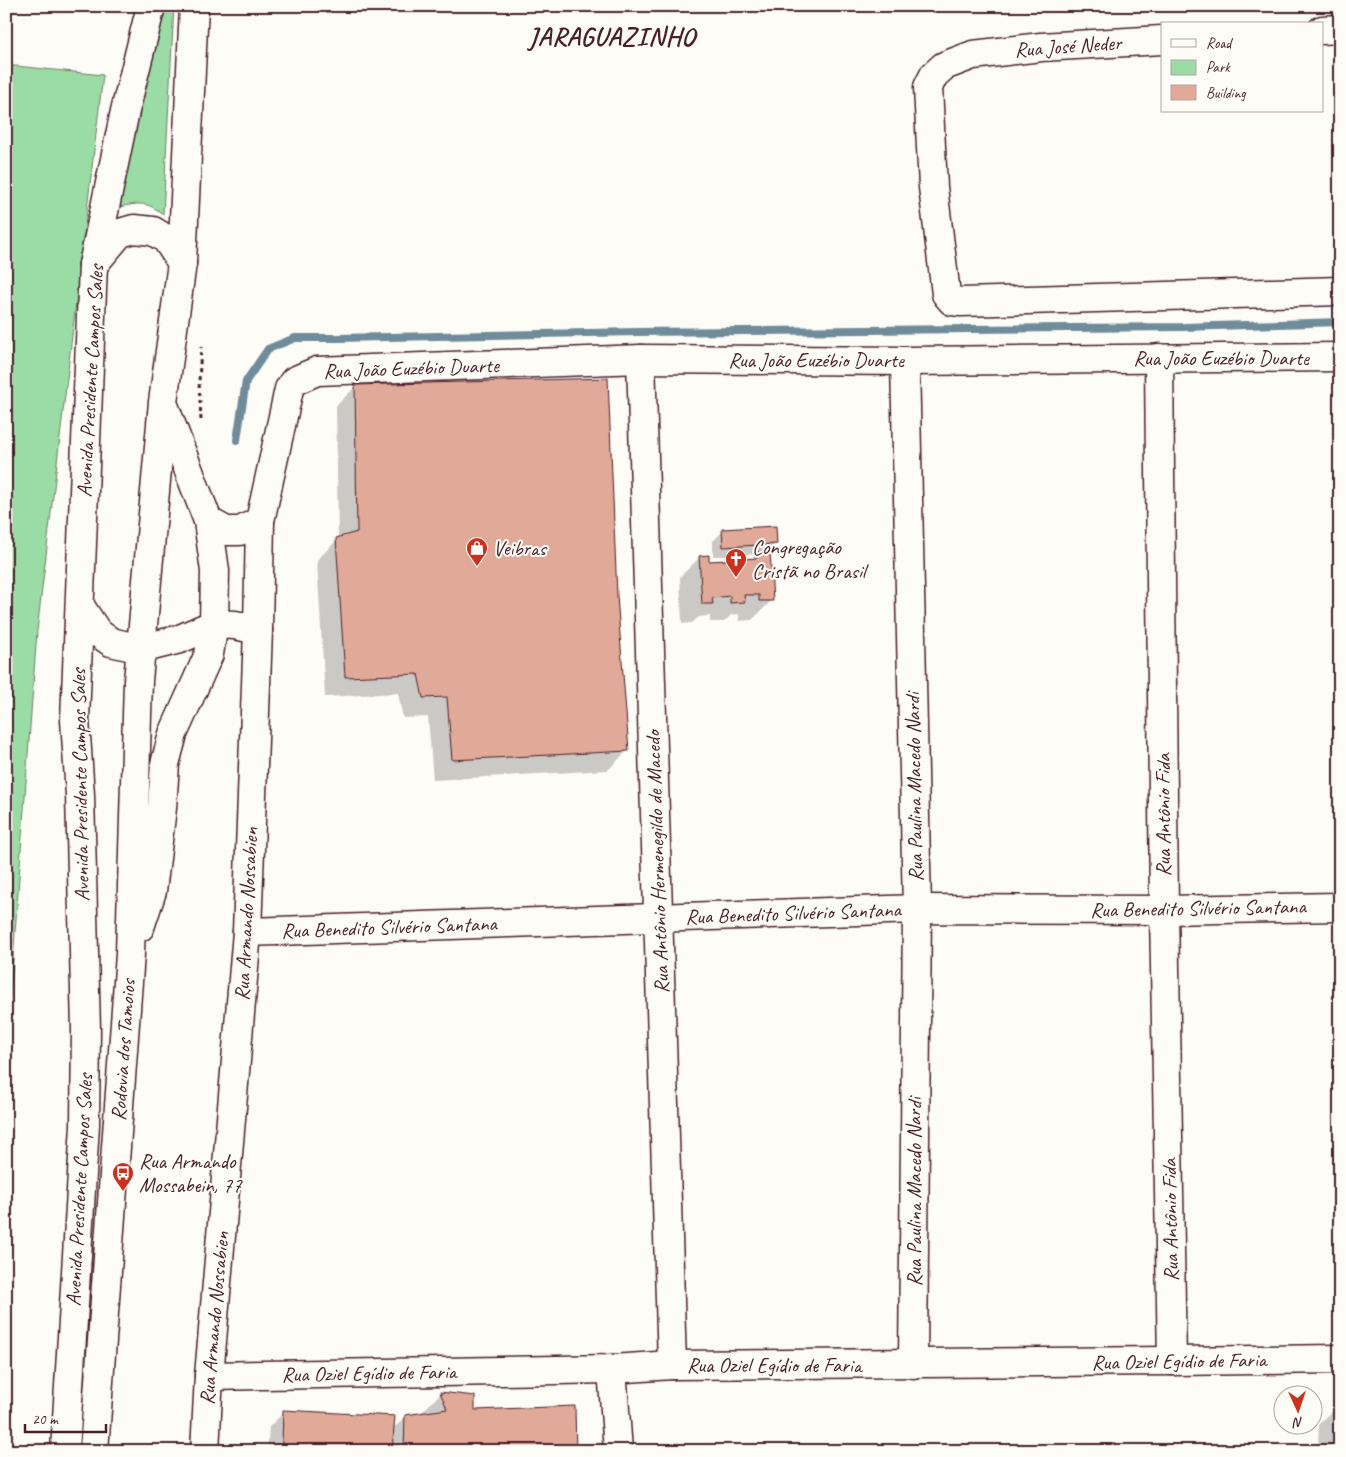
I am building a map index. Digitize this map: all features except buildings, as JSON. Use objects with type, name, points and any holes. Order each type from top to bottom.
[{"type":"main road","name":"Avenida Presidente Campos Sales","points":[[65,1451],[85,1116],[86,1030],[82,853],[75,720],[94,265],[125,111],[151,6]]},
{"type":"main road","points":[[140,649],[163,402],[182,263],[194,6]]},
{"type":"main road","points":[[1324,30],[1340,29]]},
{"type":"main road","name":"Rua José Neder","points":[[1161,40],[1041,47],[973,55],[944,66],[934,75],[928,87],[933,187],[946,294],[952,301],[982,302],[1340,291]]},
{"type":"main road","points":[[94,265],[120,233],[134,229],[153,231],[166,239],[182,263]]},
{"type":"main road","name":"Rua João Euzébio Duarte","points":[[294,381],[317,371],[641,359],[905,361],[1340,357]]},
{"type":"main road","name":"Rua Antônio Fida","points":[[1160,358],[1164,910],[1172,1361]]},
{"type":"main road","name":"Rua Antônio Hermenegildo de Macedo","points":[[641,359],[672,1365]]},
{"type":"main road","name":"Rua Paulina Macedo Nardi","points":[[905,361],[916,909],[913,1364]]},
{"type":"main road","name":"Rua Armando Nossabien","points":[[205,1451],[209,1376],[247,932],[260,521],[289,389],[294,381]]},
{"type":"main road","points":[[130,954],[152,891],[165,764],[173,734],[209,654],[214,624],[215,571],[208,521],[163,402]]},
{"type":"main road","points":[[208,521],[226,531],[240,531],[260,521]]},
{"type":"main road","points":[[80,606],[98,633],[111,642],[140,649],[180,639],[214,624],[235,625],[258,630]]},
{"type":"main road","name":"Rodovia dos Tamoios","points":[[94,1451],[130,954],[140,649]]},
{"type":"main road","name":"Rua Benedito Silvério Santana","points":[[247,932],[916,909],[1164,910],[1340,906]]},
{"type":"main road","name":"Rua Oziel Egídio de Faria","points":[[209,1376],[612,1369],[672,1365],[1340,1359]]},
{"type":"main road","points":[[612,1369],[618,1451]]},
{"type":"shaded area","points":[[1081,6],[1262,6],[1082,11]]},
{"type":"green space","points":[[161,6],[174,6],[163,214],[152,207],[142,204],[119,207]]},
{"type":"green space","points":[[6,65],[103,75],[37,631],[6,1056]]},
{"type":"waterway","points":[[237,440],[246,381],[268,349],[295,338],[637,332],[1184,327],[1340,322]]},
{"type":"place","name":"Veibras","points":[[477,567]]},
{"type":"place","name":"Congregação Cristã no Brasil","points":[[736,578]]},
{"type":"place","name":"Rua Armando Mossabein, 77","points":[[123,1192]]},
{"type":"district","name":"JARAGUAZINHO","points":[[612,36]]}]
